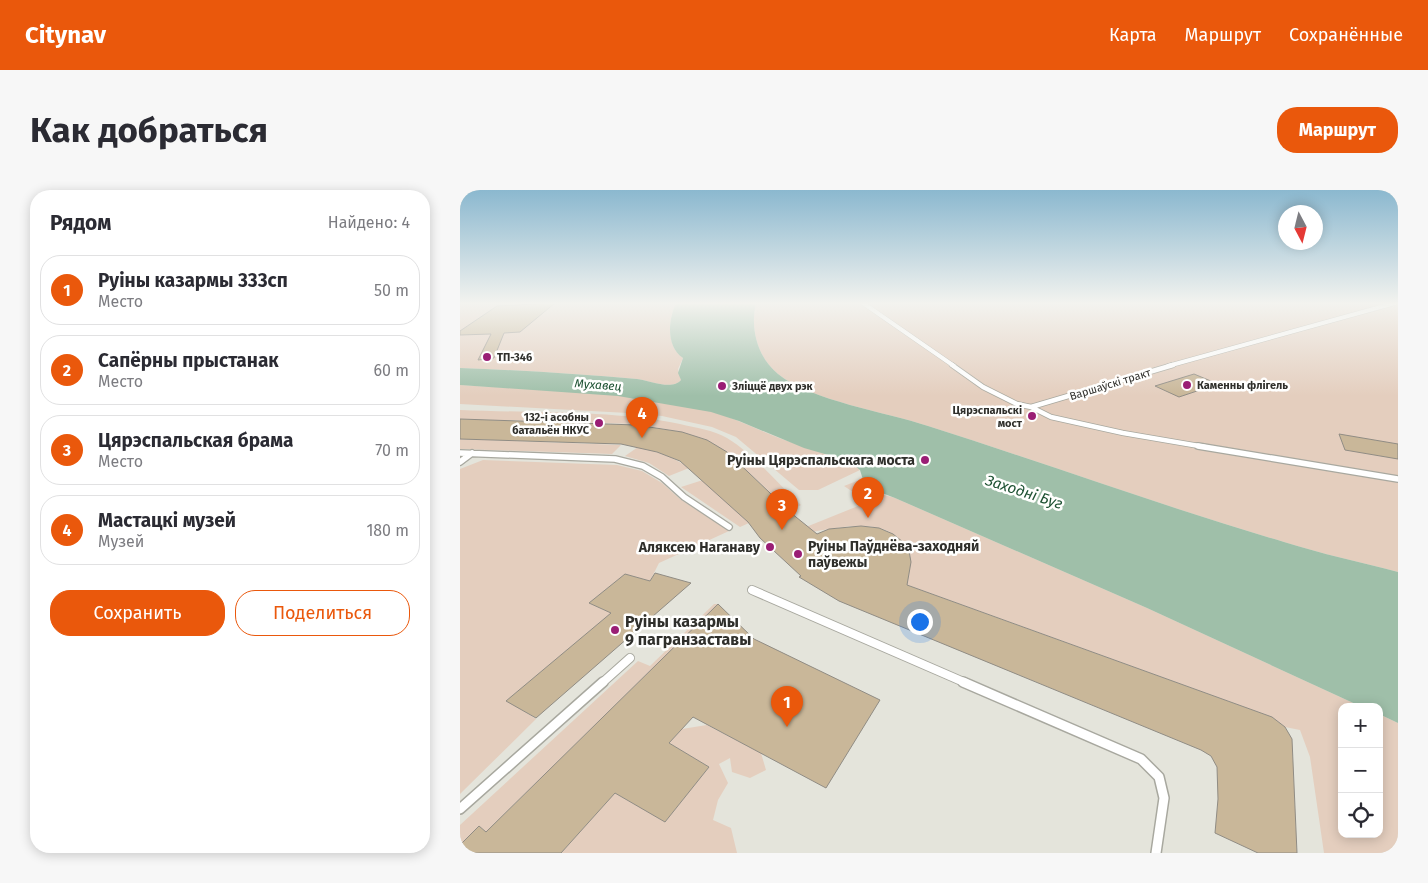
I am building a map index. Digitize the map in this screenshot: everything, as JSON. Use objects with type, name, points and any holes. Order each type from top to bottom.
[{"type":"lane","points":[[911,334],[970,380],[1017,404],[1032,407],[1051,417],[1101,429],[1398,479]]},
{"type":"lane","name":"Варшаўскі тракт","points":[[1032,407],[1283,334]]},
{"type":"lane","points":[[460,452],[615,459],[643,466],[662,477],[684,497],[729,527]]},
{"type":"lane","points":[[460,462],[472,453]]},
{"type":"lane","points":[[752,590],[1141,759],[1159,777],[1164,798],[1156,853]]},
{"type":"lane","points":[[460,809],[630,658]]},
{"type":"shaded area","points":[[460,334],[670,334],[677,353],[683,358],[678,369],[681,380],[672,385],[615,377],[460,368]]},
{"type":"shaded area","points":[[755,334],[1398,334],[1398,572],[1239,529],[928,426],[829,399],[810,392],[778,374],[765,359]]},
{"type":"shaded area","points":[[460,385],[585,392],[678,404],[720,414],[783,439],[839,457],[855,465],[860,470],[818,490],[799,490],[736,437],[712,427],[662,416],[460,404]]},
{"type":"shaded area","points":[[460,410],[626,416],[680,424],[710,431],[722,435],[747,453],[801,505],[790,511],[727,452],[707,440],[682,432],[636,424],[460,419]]},
{"type":"shaded area","points":[[460,439],[621,445],[612,454],[460,449]]},
{"type":"shaded area","points":[[638,447],[665,455],[689,468],[669,476],[649,463],[625,456]]},
{"type":"shaded area","points":[[483,460],[617,465],[642,471],[729,531],[659,563],[650,581],[625,574],[589,603],[606,611],[618,601],[622,604],[507,700],[536,719],[460,794],[460,469]]},
{"type":"shaded area","points":[[862,479],[871,490],[895,498],[1147,608],[1353,703],[1338,703],[1338,838],[1383,838],[1383,716],[1398,723],[1398,853],[1324,853],[1310,757],[1300,730],[1285,727],[1272,717],[902,583],[909,570],[910,556],[898,537],[888,531],[876,527],[850,526],[812,532],[806,527],[868,502],[844,486]]},
{"type":"shaded area","points":[[703,480],[749,523],[740,527],[681,487]]},
{"type":"shaded area","points":[[714,604],[718,604],[486,832],[479,826],[460,845],[460,825],[638,661],[650,666]]},
{"type":"shaded area","points":[[707,725],[761,753],[766,770],[750,778],[732,772],[730,758],[719,764],[728,783],[718,800],[713,820],[731,828],[737,853],[561,853],[615,793],[634,804],[649,802],[665,822],[709,767],[669,743],[682,729]]},
{"type":"water","points":[[670,334],[755,334],[760,351],[771,367],[792,383],[810,392],[928,426],[1239,529],[1398,572],[1398,723],[1383,716],[1383,703],[1353,703],[1147,608],[869,488],[864,483],[860,470],[849,461],[804,448],[739,421],[711,412],[618,396],[460,385],[460,368],[615,377],[672,385],[681,380],[678,373],[683,358],[674,347]]},
{"type":"building","points":[[460,334],[504,334],[494,358],[478,360],[491,334]]},
{"type":"building","name":"Каменны флігель","points":[[1194,374],[1218,384],[1179,397],[1155,386]]},
{"type":"building","points":[[460,419],[636,425],[682,432],[707,440],[727,452],[791,513],[817,534],[829,529],[861,526],[879,528],[893,534],[903,542],[909,551],[911,562],[907,585],[1272,717],[1285,727],[1292,739],[1297,853],[1258,853],[1215,833],[1218,799],[1217,767],[1211,756],[1201,750],[839,601],[799,577],[801,576],[760,538],[748,522],[680,461],[657,452],[621,444],[460,439]]},
{"type":"building","points":[[1339,434],[1398,444],[1398,459],[1345,450]]},
{"type":"building","name":"Руіны казармы 9 пагранзаставы","points":[[655,573],[691,583],[536,718],[506,701],[611,613],[589,603],[625,574],[650,581]]},
{"type":"building","points":[[718,604],[754,639],[880,700],[826,788],[693,717],[669,743],[709,767],[665,822],[615,793],[561,853],[460,853],[460,845],[479,826],[486,832]]},
{"type":"place","name":"ТП-346","points":[[487,357]]},
{"type":"place","name":"Каменны флігель","points":[[1187,385]]},
{"type":"place","name":"Зліццё двух рэк","points":[[722,386]]},
{"type":"place","name":"Цярэспальскі мост","points":[[1032,416]]},
{"type":"place","name":"132-і асобны батальён НКУС","points":[[599,423]]},
{"type":"place","name":"Мастацкі музей","points":[[642,438]]},
{"type":"place","name":"Руіны Цярэспальскага моста","points":[[925,460]]},
{"type":"place","name":"Сапёрны прыстанак","points":[[868,518]]},
{"type":"place","name":"Цярэспальская брама","points":[[782,530]]},
{"type":"place","name":"Аляксею Наганаву","points":[[770,547]]},
{"type":"place","name":"Руіны Паўднёва-заходняй паўвежы","points":[[798,554]]},
{"type":"place","name":"Руіны казармы 9 пагранзаставы","points":[[615,630]]},
{"type":"place","name":"Руіны казармы 333сп","points":[[787,727]]},
{"type":"water label","name":"Мухавец","points":[[598,385]]},
{"type":"water label","name":"Заходні Буг","points":[[1024,492]]}]
